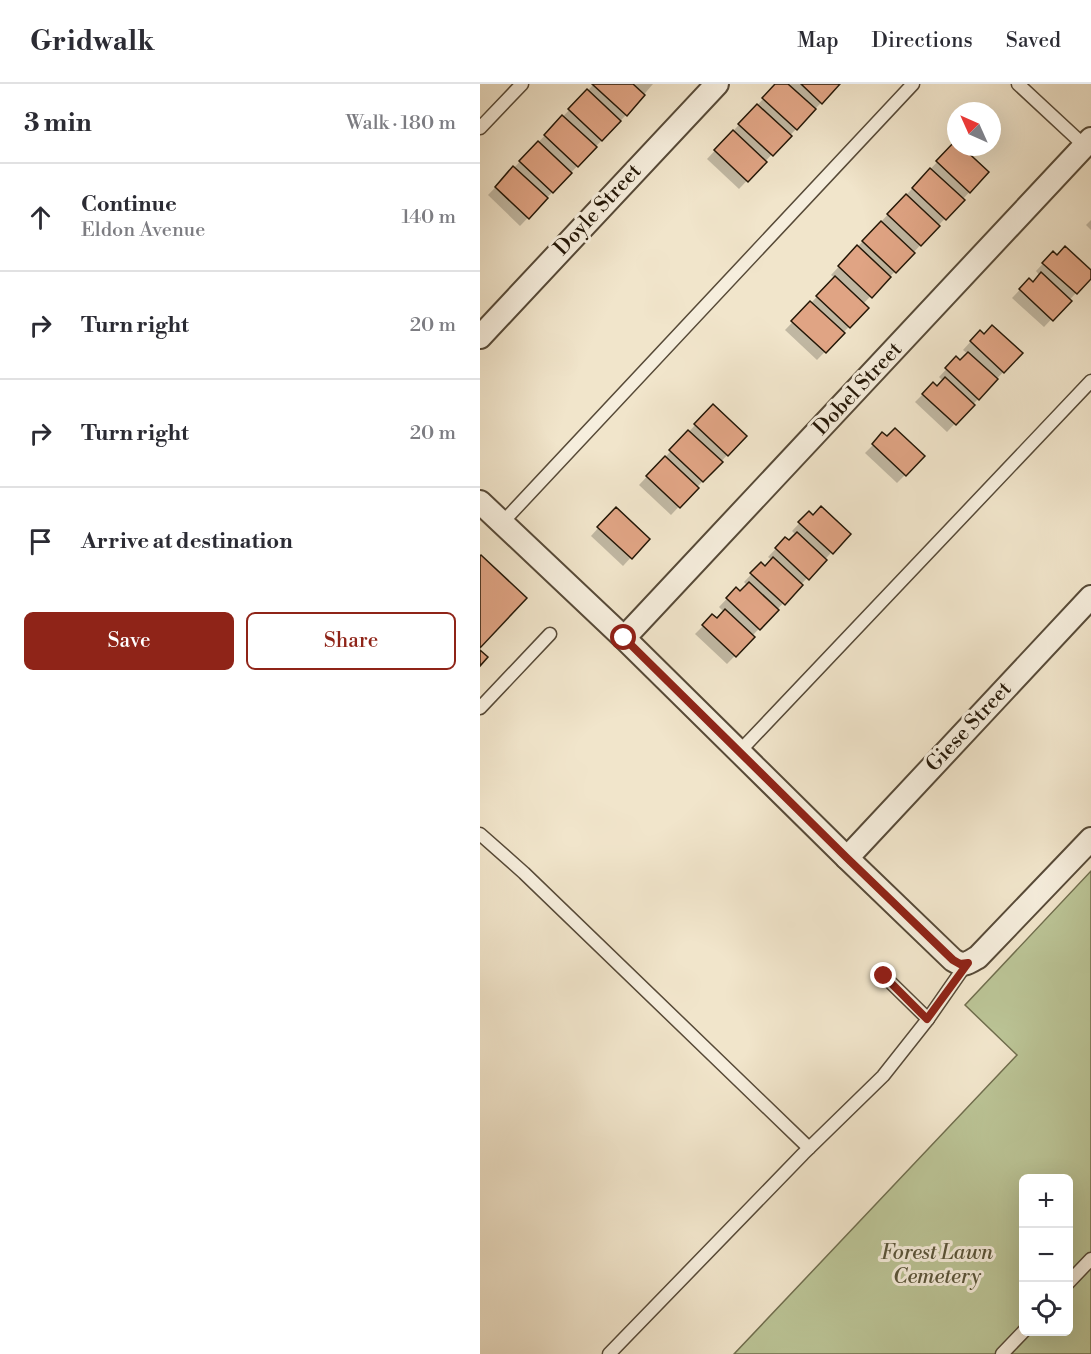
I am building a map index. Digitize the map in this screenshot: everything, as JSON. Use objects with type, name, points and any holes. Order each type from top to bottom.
[{"type":"street","name":"Doyle Street","points":[[480,337],[717,84]]},
{"type":"street","name":"Dobel Street","points":[[624,638],[1089,146]]},
{"type":"street","points":[[480,502],[624,638],[847,858],[960,962],[978,957],[1091,839]]},
{"type":"street","name":"Giese Street","points":[[847,858],[1091,597]]},
{"type":"lane","points":[[480,128],[522,84]]},
{"type":"lane","points":[[502,523],[913,84]]},
{"type":"lane","points":[[1018,84],[1089,146]]},
{"type":"lane","points":[[740,752],[1091,381]]},
{"type":"lane","points":[[480,708],[550,634]]},
{"type":"lane","points":[[480,834],[524,873],[809,1148]]},
{"type":"lane","points":[[609,1354],[809,1148],[883,1076],[927,1019],[960,962]]},
{"type":"lane","points":[[884,976],[927,1019]]},
{"type":"lane","points":[[1069,1282],[1091,1259]]},
{"type":"lane","points":[[1002,1354],[1019,1335]]},
{"type":"green space","name":"Forest Lawn Cemetery","points":[[1091,871],[1091,1354],[734,1354],[1017,1055],[965,1005]]},
{"type":"building","points":[[592,84],[633,84],[645,95],[627,116]]},
{"type":"building","points":[[775,84],[788,84],[816,109],[797,130],[762,98]]},
{"type":"building","points":[[801,84],[840,84],[822,104]]},
{"type":"building","points":[[587,89],[621,121],[602,141],[568,109]]},
{"type":"building","points":[[757,104],[792,136],[773,156],[738,124]]},
{"type":"building","points":[[562,115],[597,147],[578,167],[544,135]]},
{"type":"building","points":[[733,130],[767,162],[748,182],[714,150]]},
{"type":"building","points":[[538,141],[572,173],[553,193],[519,161]]},
{"type":"building","points":[[947,149],[947,156],[972,156],[989,172],[970,193],[936,161]]},
{"type":"building","points":[[513,166],[548,198],[529,219],[495,187]]},
{"type":"building","points":[[930,168],[965,200],[946,220],[912,188]]},
{"type":"building","points":[[906,194],[940,226],[921,246],[887,214]]},
{"type":"building","points":[[881,221],[915,253],[896,273],[862,241]]},
{"type":"building","points":[[857,245],[891,277],[872,298],[838,266]]},
{"type":"building","points":[[1065,246],[1091,270],[1091,279],[1077,294],[1042,263],[1053,251],[1057,255]]},
{"type":"building","points":[[1041,272],[1072,301],[1053,321],[1019,289],[1029,278],[1033,282]]},
{"type":"building","points":[[835,276],[869,308],[850,328],[816,296]]},
{"type":"building","points":[[810,301],[845,333],[826,353],[791,321]]},
{"type":"building","points":[[992,325],[1023,353],[1004,373],[970,341],[980,330],[984,334]]},
{"type":"building","points":[[968,352],[998,379],[979,400],[945,368],[956,356],[960,360]]},
{"type":"building","points":[[945,377],[975,405],[956,425],[922,394],[933,382],[937,386]]},
{"type":"building","points":[[713,404],[747,436],[728,456],[694,424]]},
{"type":"building","points":[[895,428],[925,456],[906,476],[872,444],[882,432],[887,436]]},
{"type":"building","points":[[688,430],[723,462],[703,482],[669,450]]},
{"type":"building","points":[[665,456],[699,488],[680,508],[646,476]]},
{"type":"building","points":[[821,506],[851,534],[833,554],[798,522],[809,511],[813,515]]},
{"type":"building","points":[[616,507],[650,539],[632,559],[597,527]]},
{"type":"building","points":[[797,532],[827,560],[809,580],[775,548],[785,537],[789,540]]},
{"type":"building","points":[[480,556],[527,598],[480,648]]},
{"type":"building","points":[[773,557],[803,585],[785,605],[750,573],[761,562],[765,566]]},
{"type":"building","points":[[749,582],[779,610],[760,630],[726,598],[736,587],[740,591]]},
{"type":"building","points":[[725,609],[755,637],[736,657],[702,625],[712,614],[717,618]]},
{"type":"building","points":[[480,650],[488,657],[480,666]]},
{"type":"route","points":[[624,638],[953,960],[960,964],[968,963],[927,1019],[884,976]]}]
